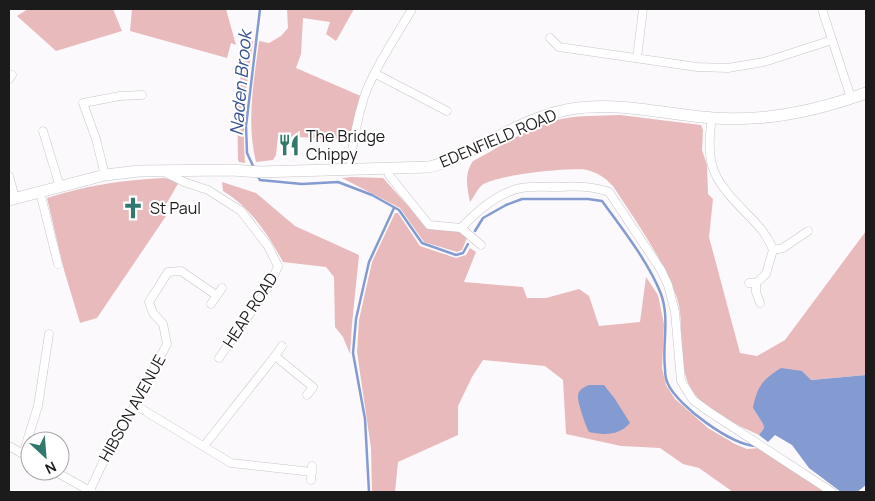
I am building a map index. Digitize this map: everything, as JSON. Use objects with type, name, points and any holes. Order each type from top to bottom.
[{"type":"main road","name":"EDENFIELD ROAD","points":[[12,199],[105,175],[139,171],[232,170],[254,172],[422,168],[437,166],[535,120],[560,111],[576,108],[612,106],[712,118],[742,119],[816,108],[866,93]]},
{"type":"street","points":[[350,169],[364,98],[412,9]]},
{"type":"street","points":[[637,58],[644,9]]},
{"type":"street","points":[[822,9],[851,98]]},
{"type":"street","points":[[550,38],[559,47],[697,66],[728,68],[764,62],[832,40]]},
{"type":"street","points":[[376,74],[447,111]]},
{"type":"street","points":[[105,175],[96,139],[83,103],[120,96],[142,95]]},
{"type":"street","points":[[712,118],[709,152],[715,173],[722,186],[766,236],[773,250],[766,274],[752,283],[760,303]]},
{"type":"street","points":[[43,131],[60,187]]},
{"type":"street","points":[[389,168],[389,176],[429,225],[461,228],[481,245]]},
{"type":"street","name":"HEAP ROAD","points":[[162,171],[184,182],[208,190],[241,211],[268,246],[278,266],[270,285],[219,358]]},
{"type":"street","points":[[9,176],[12,199]]},
{"type":"street","points":[[461,228],[477,211],[496,198],[521,188],[577,186],[598,188],[609,192],[661,270],[668,285],[675,312],[681,381],[693,400],[708,412],[764,446],[832,492]]},
{"type":"street","points":[[40,192],[58,264]]},
{"type":"street","points":[[773,250],[783,248],[808,230]]},
{"type":"street","name":"HIBSON AVENUE","points":[[92,491],[105,458],[167,344],[163,324],[153,313],[149,302],[168,272],[181,271],[216,295]]},
{"type":"street","points":[[211,304],[222,288]]},
{"type":"street","points":[[32,431],[50,334]]},
{"type":"street","points":[[204,446],[282,346]]},
{"type":"street","points":[[275,356],[313,387],[307,395]]},
{"type":"street","points":[[135,405],[231,463],[312,473]]},
{"type":"street","points":[[9,446],[20,452]]},
{"type":"street","points":[[70,479],[92,491]]},
{"type":"shaded area","points":[[28,9],[113,9],[122,31],[56,51],[17,16]]},
{"type":"shaded area","points":[[132,9],[226,9],[236,45],[231,43],[227,58],[130,31]]},
{"type":"shaded area","points":[[287,9],[354,9],[336,41],[326,34],[330,22],[303,18],[301,54],[296,68],[363,97],[353,140],[278,136],[276,155],[273,160],[256,162],[251,117],[259,41],[269,43],[281,36],[288,28]]},
{"type":"shaded area","points":[[250,41],[253,41],[244,105],[245,163],[238,160],[237,103],[241,73]]},
{"type":"shaded area","points":[[620,115],[701,125],[703,130],[702,150],[707,165],[708,194],[713,199],[709,237],[740,353],[757,356],[785,340],[866,231],[866,375],[810,380],[802,371],[753,408],[764,428],[759,435],[729,421],[710,409],[689,385],[682,359],[679,305],[671,283],[657,254],[640,227],[613,186],[604,178],[591,171],[578,169],[516,175],[500,178],[481,186],[470,202],[467,176],[473,161],[528,131],[550,122],[576,117]]},
{"type":"shaded area","points":[[164,178],[179,182],[161,213],[166,216],[97,318],[80,323],[64,270],[47,198],[105,184]]},
{"type":"shaded area","points":[[342,178],[383,178],[427,227],[460,232],[467,238],[462,250],[457,252],[424,242],[400,208]]},
{"type":"shaded area","points":[[222,182],[256,193],[295,226],[359,255],[350,354],[343,337],[335,327],[334,277],[326,267],[283,262],[258,222],[242,205],[223,191]]},
{"type":"shaded area","points":[[395,213],[398,213],[420,246],[456,258],[466,255],[470,248],[476,252],[464,282],[523,287],[527,298],[546,298],[579,289],[589,296],[599,326],[640,322],[646,277],[658,295],[664,324],[662,368],[666,385],[675,399],[708,428],[747,449],[760,448],[831,492],[733,492],[699,468],[683,464],[660,448],[621,446],[566,434],[563,380],[545,366],[483,360],[472,377],[458,406],[458,435],[398,462],[395,492],[372,492],[371,448],[357,352],[359,320],[372,262]]},
{"type":"water","points":[[781,368],[802,371],[811,380],[866,375],[866,485],[857,492],[841,492],[809,468],[792,445],[775,435],[768,442],[759,435],[764,428],[753,408],[756,395],[765,380]]},
{"type":"water","points":[[589,385],[604,385],[630,423],[626,427],[611,434],[589,432],[582,414],[578,394],[580,390]]},
{"type":"waterway","name":"Naden Brook","points":[[254,168],[247,153],[246,126],[260,9]]},
{"type":"waterway","name":"Naden Brook","points":[[257,175],[260,180],[302,184],[338,182],[372,195],[399,210],[422,243],[456,255],[463,253],[468,244]]},
{"type":"waterway","points":[[475,231],[483,218],[506,205],[522,199],[588,199],[602,201],[642,258],[661,294],[665,313],[664,360],[668,384],[682,403],[706,423],[733,439],[756,446]]},
{"type":"waterway","points":[[369,492],[365,419],[353,353],[356,319],[369,262],[394,208]]},
{"type":"place","name":"The Bridge Chippy","points":[[289,145]]},
{"type":"place","name":"St Paul","points":[[133,208]]}]
